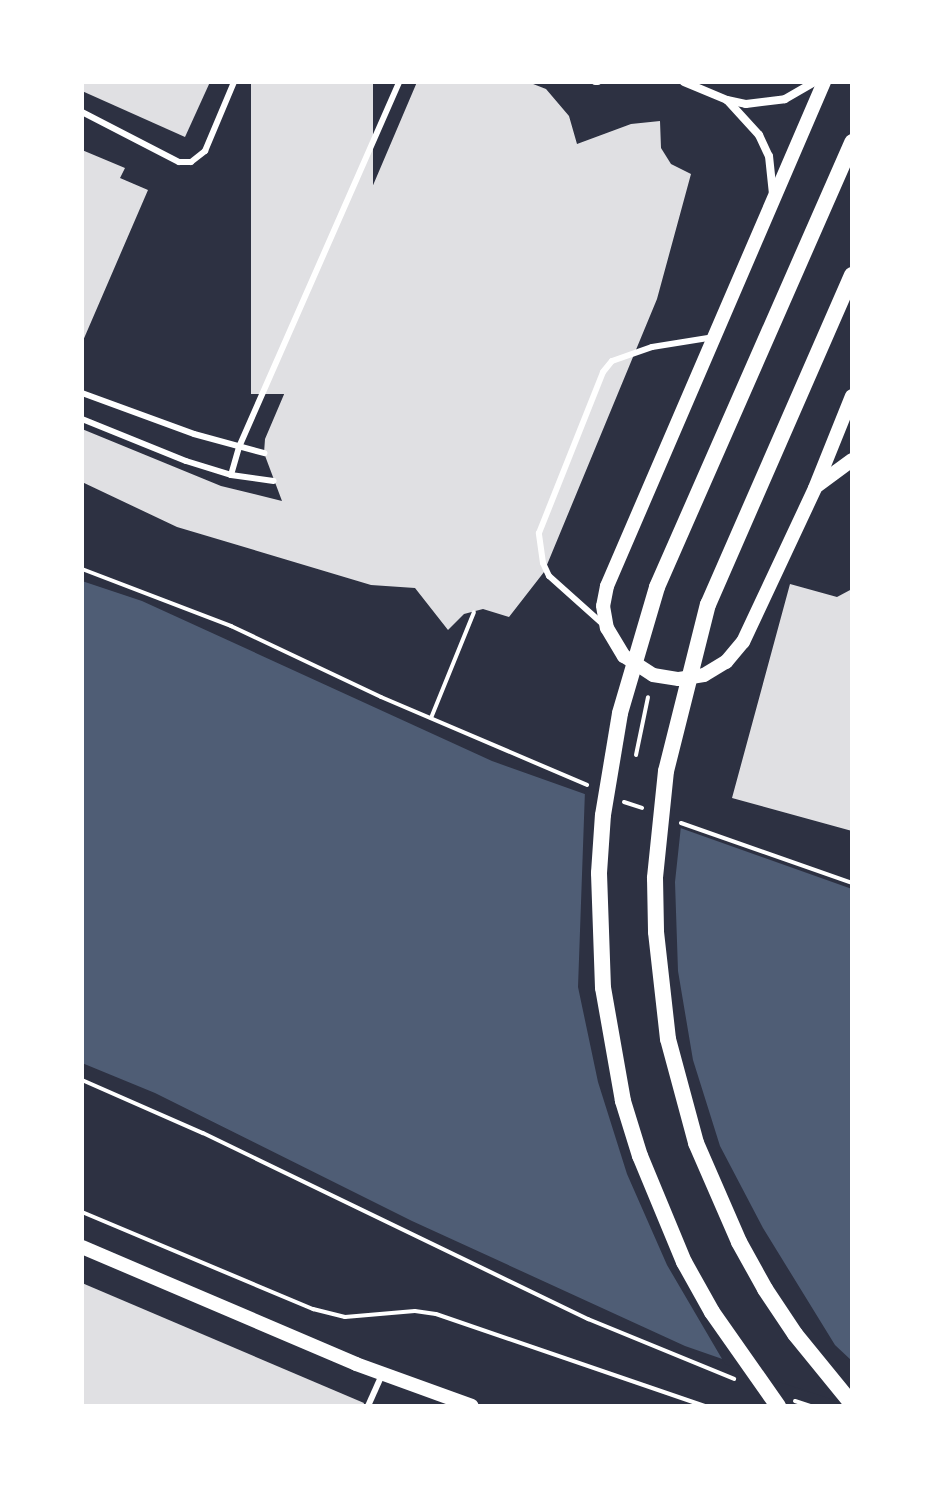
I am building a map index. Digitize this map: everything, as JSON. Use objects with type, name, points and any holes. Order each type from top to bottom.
[{"type":"main road","points":[[782,1402],[712,1312],[684,1262],[640,1156],[611,1044],[599,930],[603,815],[620,713],[657,587],[852,142]]},
{"type":"main road","points":[[852,275],[708,604],[678,715],[658,824],[656,932],[668,1039],[696,1143],[739,1242],[795,1334],[852,1404]]},
{"type":"street","points":[[684,82],[727,100],[766,103],[785,99],[815,82]]},
{"type":"street","points":[[824,82],[611,575],[603,606],[607,628],[624,656],[653,675],[679,679],[704,675],[726,662],[743,642],[815,488],[852,396]]},
{"type":"street","points":[[727,100],[745,116],[764,146],[773,180],[774,203]]},
{"type":"street","points":[[815,488],[852,460]]},
{"type":"street","points":[[82,1247],[382,1375],[472,1406]]},
{"type":"lane","points":[[82,112],[179,162],[191,162],[205,151],[234,82]]},
{"type":"lane","points":[[231,475],[239,447],[399,82]]},
{"type":"lane","points":[[607,628],[549,576],[543,563],[539,533],[603,372],[612,361],[652,347],[714,337]]},
{"type":"lane","points":[[82,393],[264,453]]},
{"type":"lane","points":[[82,419],[147,447],[231,475],[274,481]]},
{"type":"lane","points":[[368,1406],[382,1375]]},
{"type":"path","points":[[82,569],[231,626],[598,790]]},
{"type":"path","points":[[431,718],[474,612]]},
{"type":"path","points":[[635,760],[653,675]]},
{"type":"path","points":[[626,802],[629,788]]},
{"type":"path","points":[[612,796],[654,813]]},
{"type":"path","points":[[667,818],[852,883]]},
{"type":"path","points":[[82,1080],[203,1133],[588,1319],[742,1382]]},
{"type":"path","points":[[82,1212],[313,1309],[345,1317],[415,1311],[436,1314],[705,1406]]},
{"type":"path","points":[[782,1402],[810,1406]]},
{"type":"water","points":[[82,581],[142,601],[492,761],[852,889],[852,1404],[685,1346],[412,1221],[155,1093],[82,1063]]},
{"type":"pier","points":[[585,790],[681,826],[675,882],[678,971],[693,1060],[720,1146],[763,1228],[835,1345],[852,1361],[852,1406],[725,1364],[667,1265],[627,1174],[598,1082],[578,987]]},
{"type":"building","points":[[82,82],[210,82],[185,137],[82,91]]},
{"type":"building","points":[[251,82],[373,82],[373,394],[251,394]]},
{"type":"building","points":[[417,82],[528,82],[546,89],[569,116],[577,144],[631,124],[660,121],[661,148],[671,164],[691,174],[657,299],[544,572],[509,617],[483,609],[464,614],[448,630],[415,588],[371,585],[177,527],[82,482],[82,429],[221,486],[282,501],[264,453],[265,439]]},
{"type":"building","points":[[82,150],[125,168],[120,178],[148,190],[82,343]]},
{"type":"building","points":[[790,584],[837,597],[852,589],[852,831],[732,798]]},
{"type":"building","points":[[82,1283],[364,1403],[363,1406],[82,1406]]}]
